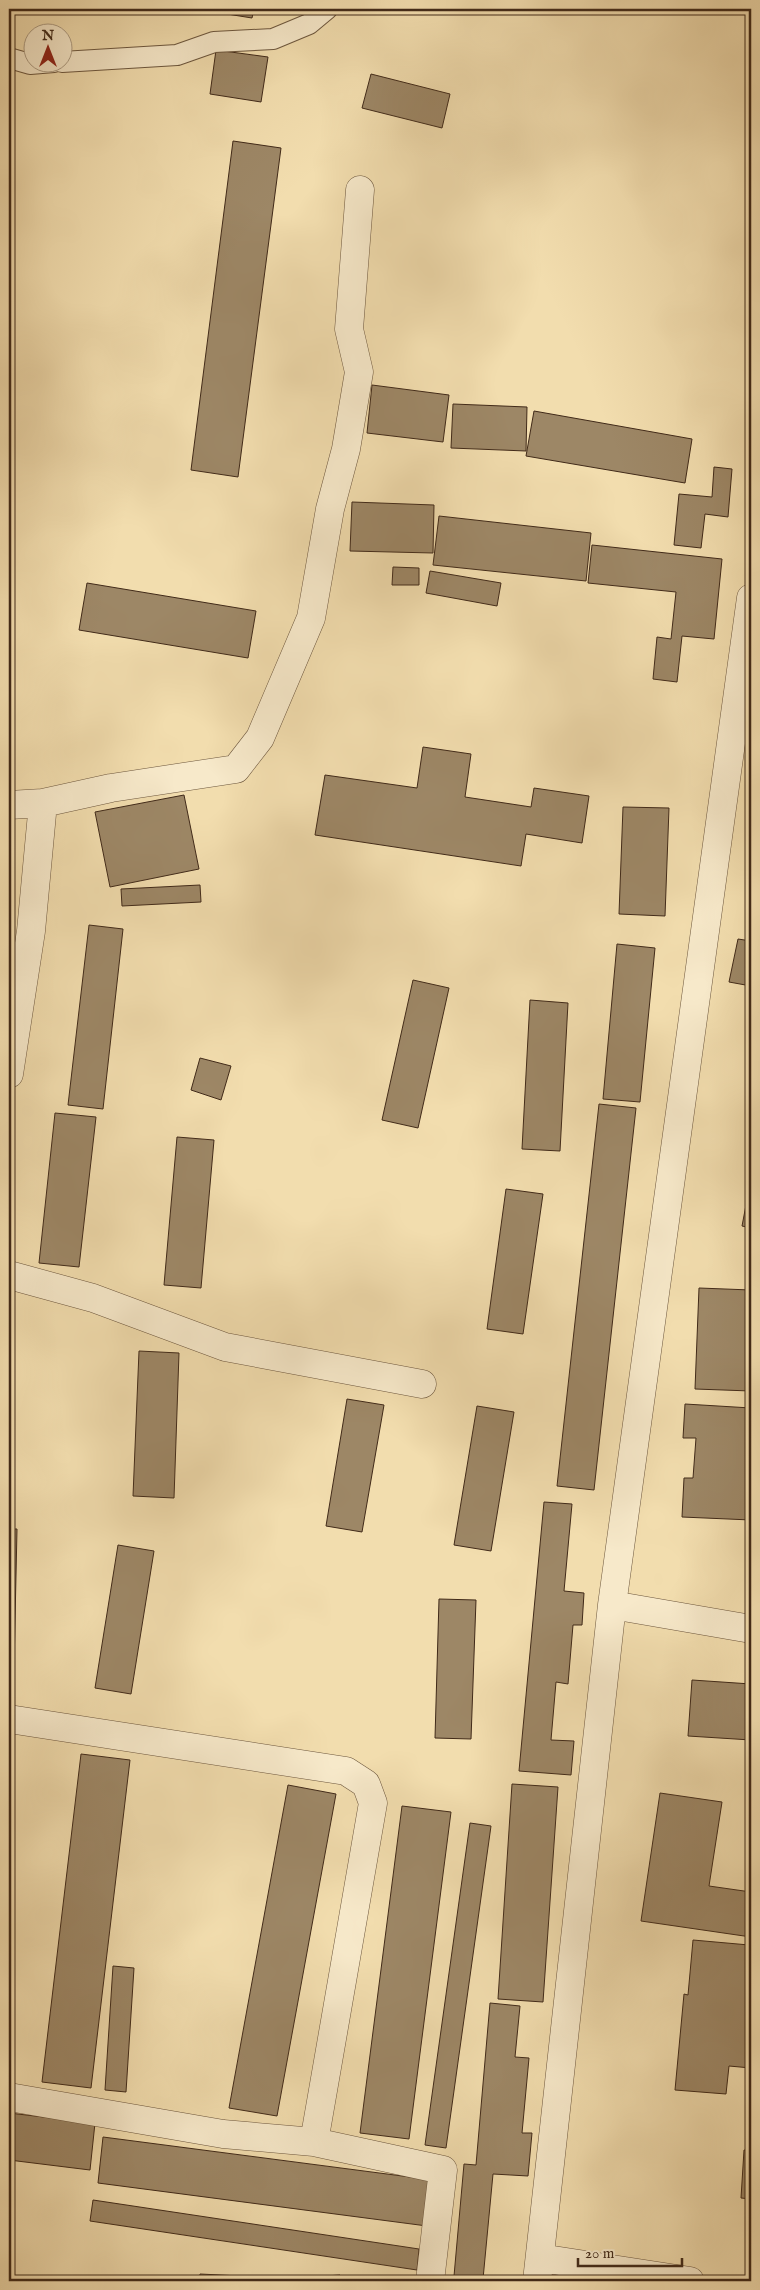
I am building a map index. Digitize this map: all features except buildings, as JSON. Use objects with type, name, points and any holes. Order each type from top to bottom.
[{"type":"street","points":[[9,805],[43,803],[111,788],[236,769],[260,738],[311,618],[330,509],[346,449],[359,372],[349,329],[360,190]]},
{"type":"street","points":[[690,2281],[538,2270],[612,1605],[751,598]]},
{"type":"street","points":[[9,1074],[31,931],[43,803]]},
{"type":"street","points":[[9,1274],[93,1298],[225,1347],[422,1384]]},
{"type":"street","points":[[612,1605],[751,1629]]},
{"type":"street","points":[[9,1719],[346,1771],[366,1784],[373,1803],[314,2142]]},
{"type":"street","points":[[9,2097],[223,2134],[314,2142],[444,2170],[430,2281]]},
{"type":"lane","points":[[72,61],[177,55],[214,42],[273,39],[309,24],[327,9]]},
{"type":"lane","points":[[9,58],[22,62]]}]
